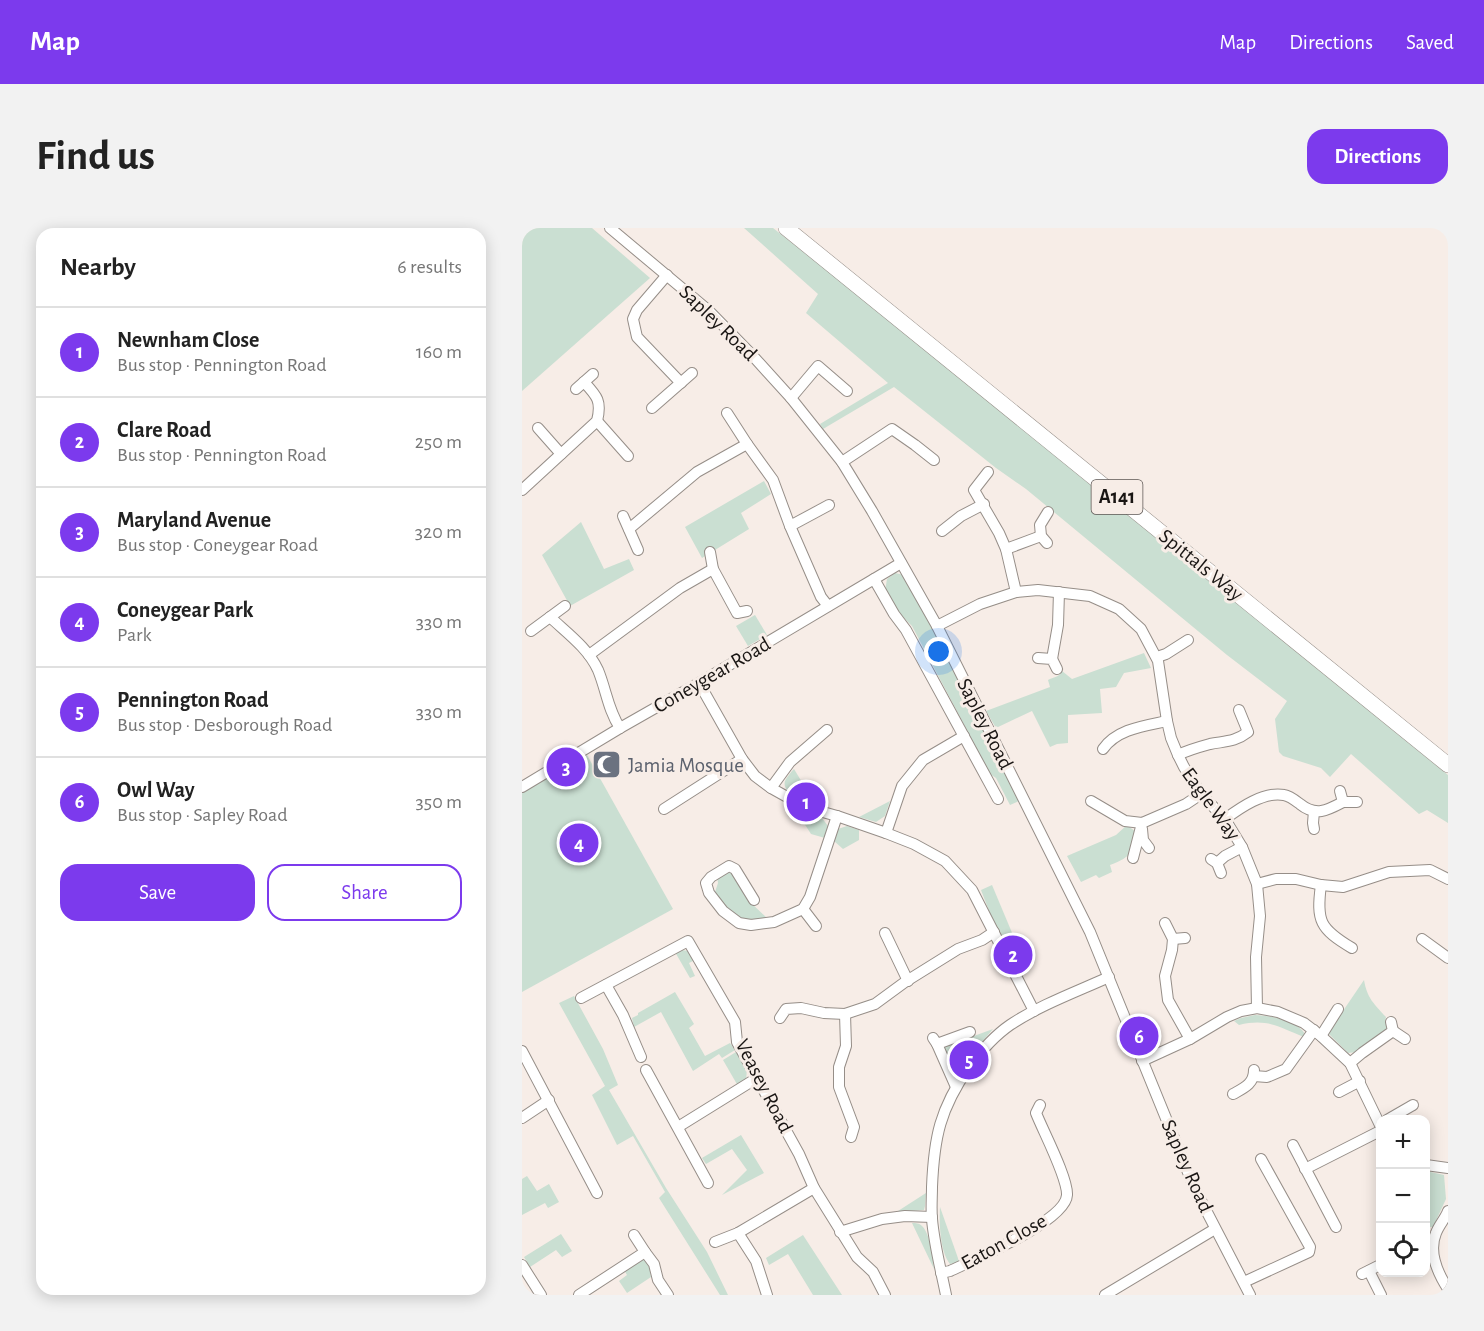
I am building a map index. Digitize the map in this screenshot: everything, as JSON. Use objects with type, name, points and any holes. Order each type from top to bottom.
[{"type":"highway","name":"Spittals Way","points":[[786,228],[1448,765]]},
{"type":"street","name":"Sapley Road","points":[[610,228],[708,310],[791,398],[842,462],[937,626],[1090,932],[1194,1187],[1250,1295]]},
{"type":"street","points":[[667,275],[637,310],[633,319],[637,337],[681,382]]},
{"type":"street","points":[[791,398],[818,366],[846,391]]},
{"type":"street","points":[[652,408],[692,373]]},
{"type":"street","points":[[522,490],[597,421],[600,408],[596,394],[580,385],[593,374]]},
{"type":"street","points":[[727,413],[773,480],[790,526],[821,597],[828,606]]},
{"type":"street","points":[[597,421],[628,456]]},
{"type":"street","points":[[842,462],[890,425],[934,460]]},
{"type":"street","points":[[538,428],[561,454]]},
{"type":"street","points":[[629,529],[697,472],[747,444]]},
{"type":"street","points":[[988,472],[974,490],[984,504],[1006,549],[1016,592]]},
{"type":"street","points":[[942,531],[961,516],[984,504]]},
{"type":"street","points":[[790,526],[829,505]]},
{"type":"street","points":[[1006,549],[1044,539],[1040,525],[1048,512]]},
{"type":"street","points":[[623,516],[638,550]]},
{"type":"street","points":[[710,552],[713,569],[737,614],[747,611]]},
{"type":"street","name":"Coneygear Road","points":[[522,787],[901,563]]},
{"type":"street","points":[[589,655],[680,588],[713,569]]},
{"type":"street","name":"Sapley Road","points":[[874,579],[906,630],[998,799]]},
{"type":"street","name":"Eagle Way","points":[[937,626],[980,604],[1016,592],[1038,590],[1090,596],[1119,609],[1141,629],[1157,657],[1167,721],[1178,755],[1201,794],[1225,819],[1242,847],[1257,884],[1260,916],[1256,957],[1257,1008]]},
{"type":"street","points":[[1038,658],[1054,664],[1059,592]]},
{"type":"street","points":[[531,631],[565,606]]},
{"type":"street","points":[[550,617],[589,655],[598,670],[614,720],[620,728]]},
{"type":"street","points":[[1157,657],[1166,654],[1185,640]]},
{"type":"street","points":[[699,683],[742,759],[755,776],[771,788],[805,807],[886,833],[914,844],[945,861],[972,890],[1034,1011]]},
{"type":"street","points":[[1178,755],[1188,750],[1238,739],[1248,732],[1239,710]]},
{"type":"street","points":[[1103,749],[1108,734],[1167,721]]},
{"type":"street","points":[[771,788],[790,762],[826,730]]},
{"type":"street","points":[[886,833],[902,786],[923,760],[964,736]]},
{"type":"street","points":[[664,809],[742,759]]},
{"type":"street","points":[[1091,801],[1125,821],[1142,823],[1186,804],[1201,794]]},
{"type":"street","points":[[1225,819],[1249,803],[1269,796],[1284,795],[1314,811],[1327,811],[1341,796],[1357,802]]},
{"type":"street","points":[[1314,811],[1314,829]]},
{"type":"street","points":[[754,900],[735,869],[729,866],[711,877],[706,883],[709,893],[723,911],[739,923],[751,925],[774,922],[803,909],[810,897],[837,816]]},
{"type":"street","points":[[1142,823],[1143,840],[1149,848]]},
{"type":"street","points":[[1132,858],[1142,823]]},
{"type":"street","name":"Eagle Way","points":[[1216,865],[1225,856],[1242,847]]},
{"type":"street","points":[[1257,884],[1276,879],[1296,879],[1321,885],[1344,887],[1389,872],[1430,870],[1448,879]]},
{"type":"street","points":[[1321,885],[1319,904],[1322,922],[1344,947]]},
{"type":"street","points":[[803,909],[816,926]]},
{"type":"street","points":[[1165,923],[1173,939],[1165,976],[1168,1000],[1190,1039]]},
{"type":"street","points":[[780,1018],[786,1009],[801,1008],[824,1013],[845,1014],[875,1004],[958,949],[982,940],[994,932]]},
{"type":"street","points":[[885,933],[908,981]]},
{"type":"street","points":[[1173,939],[1185,938]]},
{"type":"street","name":"Veasey Road","points":[[606,985],[688,941],[735,1022],[736,1042],[799,1154],[813,1188],[857,1257],[873,1272],[885,1295]]},
{"type":"street","points":[[1424,944],[1448,958]]},
{"type":"street","points":[[946,1295],[932,1217],[933,1173],[938,1130],[956,1087],[978,1055],[1009,1025],[1108,977]]},
{"type":"street","points":[[581,998],[606,985],[623,1015],[641,1057]]},
{"type":"street","points":[[1142,1060],[1190,1039],[1241,1011],[1257,1008],[1278,1012],[1304,1023],[1350,1063],[1376,1115]]},
{"type":"street","points":[[1233,1094],[1250,1084],[1254,1073],[1267,1077],[1286,1069],[1338,1009]]},
{"type":"street","points":[[845,1014],[846,1046],[839,1068],[839,1087],[854,1127],[851,1137]]},
{"type":"street","points":[[1350,1063],[1392,1027],[1405,1039]]},
{"type":"street","points":[[956,1087],[935,1041],[970,1032]]},
{"type":"street","points":[[522,1051],[597,1193]]},
{"type":"street","points":[[646,1070],[708,1183]]},
{"type":"street","points":[[678,1127],[757,1078]]},
{"type":"street","points":[[1340,1092],[1360,1081]]},
{"type":"street","points":[[522,1118],[549,1100]]},
{"type":"street","name":"Eaton Close","points":[[941,1273],[951,1271],[1032,1232],[1060,1210],[1068,1197],[1065,1182],[1036,1113],[1040,1105]]},
{"type":"street","points":[[1394,1115],[1413,1105]]},
{"type":"street","points":[[1305,1169],[1376,1133]]},
{"type":"street","points":[[1293,1145],[1336,1227]]},
{"type":"street","points":[[1244,1282],[1309,1252],[1310,1247],[1261,1159]]},
{"type":"street","points":[[1430,1166],[1448,1168]]},
{"type":"street","points":[[716,1242],[738,1233],[813,1188]]},
{"type":"street","points":[[1448,1211],[1435,1236],[1432,1252],[1448,1289]]},
{"type":"street","points":[[840,1232],[882,1219],[905,1216],[932,1217]]},
{"type":"street","points":[[1106,1295],[1215,1229]]},
{"type":"street","points":[[738,1233],[756,1261],[767,1295]]},
{"type":"street","points":[[634,1235],[654,1264],[658,1280],[668,1295]]},
{"type":"street","points":[[579,1295],[645,1252]]},
{"type":"street","points":[[522,1265],[542,1295]]},
{"type":"street","points":[[1370,1270],[1381,1295]]},
{"type":"green space","points":[[522,228],[592,228],[650,278],[522,391]]},
{"type":"green space","points":[[744,228],[773,228],[1448,775],[1448,823],[1427,810],[1419,814],[1351,754],[1330,777],[1321,768],[1283,756],[1279,752],[1275,719],[1287,701],[1227,655],[1026,489],[894,387],[823,429],[820,424],[888,383],[806,313],[818,294]]},
{"type":"green space","points":[[764,481],[771,494],[741,513],[749,529],[702,558],[685,527]]},
{"type":"green space","points":[[581,522],[604,569],[629,559],[634,570],[570,606],[542,555]]},
{"type":"green space","points":[[895,573],[904,575],[934,629],[1019,801],[1010,805],[996,778],[990,774],[912,626],[897,611],[885,591],[887,579]]},
{"type":"green space","points":[[755,615],[767,635],[748,646],[736,626]]},
{"type":"green space","points":[[1144,653],[1151,668],[1124,673],[1116,687],[1100,689],[1102,713],[1068,715],[1068,743],[1050,747],[1032,711],[996,728],[986,711],[1050,687],[1048,680],[1058,676],[1062,671],[1072,679]]},
{"type":"green space","points":[[587,755],[673,909],[522,992],[522,793]]},
{"type":"green space","points":[[794,769],[814,802],[795,796],[785,786],[785,781]]},
{"type":"green space","points":[[890,801],[885,816],[876,822],[859,817]]},
{"type":"green space","points":[[804,813],[822,818],[828,826],[825,838],[811,834],[802,820]]},
{"type":"green space","points":[[1127,825],[1136,832],[1127,856],[1110,865],[1112,872],[1099,878],[1096,875],[1081,882],[1067,856],[1116,835]]},
{"type":"green space","points":[[847,826],[859,830],[859,840],[843,849],[834,841],[838,829]]},
{"type":"green space","points":[[731,872],[749,901],[768,919],[743,919],[732,913],[714,895],[718,883],[717,877]]},
{"type":"green space","points":[[992,885],[1018,947],[1009,951],[981,890]]},
{"type":"green space","points":[[688,951],[695,960],[689,963],[695,976],[690,978],[675,952]]},
{"type":"green space","points":[[1364,980],[1369,996],[1386,1017],[1385,1022],[1388,1027],[1387,1031],[1357,1052],[1348,1053],[1328,1033]]},
{"type":"green space","points":[[675,992],[694,1024],[689,1028],[705,1056],[730,1043],[735,1050],[722,1058],[719,1054],[693,1071],[661,1012],[634,1027],[632,1018]]},
{"type":"green space","points":[[574,996],[603,1049],[618,1085],[609,1090],[666,1188],[707,1252],[728,1295],[720,1295],[659,1198],[665,1192],[633,1136],[617,1145],[592,1095],[605,1086],[559,1003]]},
{"type":"green space","points":[[1255,1015],[1275,1017],[1296,1025],[1305,1034],[1304,1037],[1265,1023],[1239,1025],[1234,1021]]},
{"type":"green space","points":[[993,1029],[971,1055],[955,1077],[941,1048]]},
{"type":"green space","points":[[736,1052],[747,1070],[746,1080],[738,1086],[723,1060]]},
{"type":"green space","points":[[741,1135],[764,1173],[722,1195],[747,1170],[732,1149],[706,1164],[702,1158]]},
{"type":"green space","points":[[1430,1172],[1444,1175],[1446,1199],[1433,1227],[1430,1227]]},
{"type":"green space","points":[[527,1176],[537,1191],[549,1184],[559,1202],[548,1208],[545,1203],[522,1215],[522,1179]]},
{"type":"green space","points":[[926,1193],[924,1210],[898,1212],[898,1211]]},
{"type":"green space","points":[[940,1207],[959,1261],[957,1263],[950,1264],[944,1252],[940,1229]]},
{"type":"green space","points":[[912,1223],[917,1223],[925,1229],[931,1246],[934,1269]]},
{"type":"green space","points":[[561,1234],[572,1251],[562,1257],[556,1250],[530,1267],[524,1257]]},
{"type":"green space","points":[[803,1235],[842,1295],[813,1295],[788,1254],[769,1265],[766,1258]]},
{"type":"green space","points":[[639,1260],[645,1260],[649,1265],[651,1277],[627,1293],[619,1281],[627,1275],[624,1270]]},
{"type":"place","name":"Jamia Mosque","points":[[607,765]]},
{"type":"place","name":"Maryland Avenue","points":[[566,767]]},
{"type":"place","name":"Newnham Close","points":[[806,802]]},
{"type":"place","name":"Coneygear Park","points":[[579,843]]},
{"type":"place","name":"Clare Road","points":[[1013,955]]},
{"type":"place","name":"Owl Way","points":[[1139,1036]]},
{"type":"place","name":"Pennington Road","points":[[969,1060]]}]
